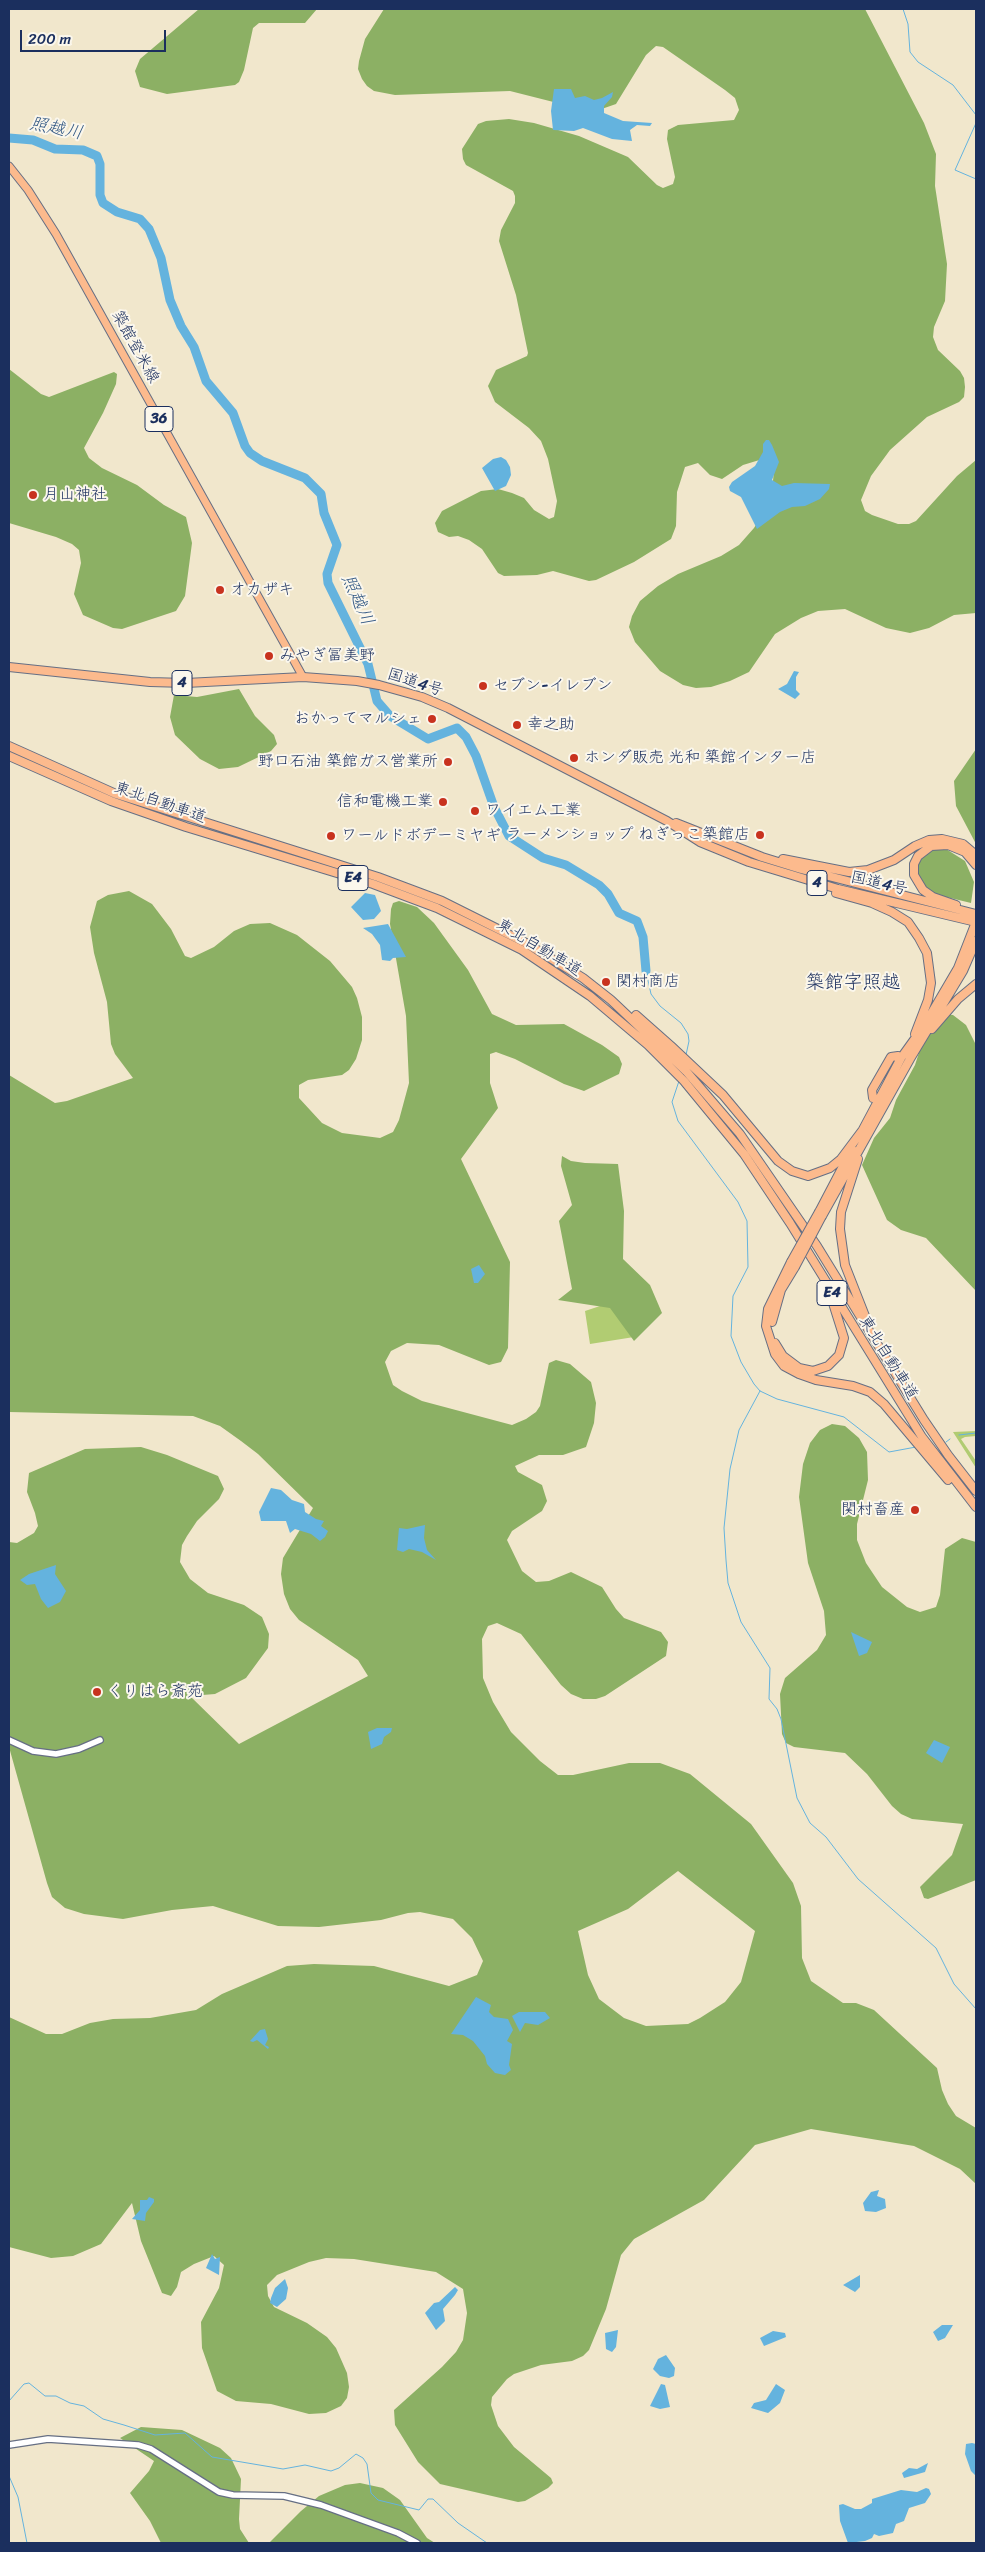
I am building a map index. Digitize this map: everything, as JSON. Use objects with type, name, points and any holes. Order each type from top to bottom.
[{"type":"highway","name":"国道4号","points":[[9,667],[177,683],[303,677],[360,681],[380,685],[422,697],[448,708],[667,821],[700,842],[749,862],[838,889],[976,922]]},
{"type":"highway","name":"東北自動車道","points":[[9,746],[116,794],[378,877],[442,901],[526,943],[582,978],[634,1014],[689,1068],[776,1184],[892,1370],[948,1455],[976,1491]]},
{"type":"highway","name":"東北自動車道","points":[[9,756],[112,801],[186,827],[374,884],[437,908],[515,947],[570,981],[619,1019],[684,1081],[744,1154],[790,1223],[922,1437],[976,1508]]},
{"type":"highway","name":"国道4号","points":[[667,821],[691,828],[762,857],[839,880],[973,914]]},
{"type":"highway","points":[[762,857],[849,872],[868,870],[894,860],[922,843],[942,839],[963,844],[976,855]]},
{"type":"highway","points":[[973,914],[959,906],[934,898],[923,890],[914,875],[914,864],[925,850],[939,844],[948,845],[965,852],[976,865]]},
{"type":"highway","points":[[749,862],[774,874],[872,903],[908,922],[927,953],[930,969],[928,1000],[914,1042],[914,1052],[870,1132],[820,1214]]},
{"type":"highway","points":[[914,1042],[963,971],[974,938],[976,922]]},
{"type":"highway","points":[[872,1109],[873,1098],[901,1054],[976,984]]},
{"type":"highway","points":[[901,1054],[820,1214],[768,1309],[766,1326],[775,1354],[784,1366],[816,1380],[853,1386],[870,1392],[884,1404],[941,1472],[976,1508]]},
{"type":"highway","points":[[689,1068],[723,1095],[778,1161],[792,1172],[808,1176],[830,1168],[840,1159],[862,1131]]},
{"type":"highway","points":[[870,1132],[856,1166],[841,1212],[842,1249],[857,1298],[892,1370]]},
{"type":"highway","points":[[793,1264],[775,1305],[772,1330],[782,1356],[792,1364],[806,1370],[820,1370],[828,1366],[839,1355],[842,1346],[841,1324],[824,1280]]},
{"type":"main road","name":"築館登米線","points":[[9,166],[28,190],[56,234],[303,677]]},
{"type":"street","points":[[9,1740],[32,1751],[56,1754],[79,1749],[100,1740]]},
{"type":"street","points":[[9,2445],[48,2439],[138,2445],[151,2449],[219,2492],[233,2495],[284,2496],[320,2505],[398,2533],[417,2543]]},
{"type":"green space","points":[[199,9],[317,9],[305,23],[259,23],[253,28],[244,70],[239,82],[235,85],[167,94],[140,87],[135,71],[140,59]]},
{"type":"green space","points":[[384,9],[865,9],[924,123],[936,154],[935,186],[947,264],[945,301],[934,327],[933,337],[938,350],[960,371],[964,378],[965,387],[964,397],[959,402],[927,417],[890,450],[871,476],[861,500],[865,511],[872,515],[898,524],[909,524],[916,521],[957,476],[976,460],[976,613],[954,615],[929,628],[910,633],[886,628],[845,609],[818,611],[801,618],[775,634],[749,672],[730,681],[711,687],[696,688],[683,685],[660,671],[635,642],[629,627],[632,616],[640,601],[658,586],[678,574],[721,556],[739,545],[754,528],[764,512],[772,492],[774,470],[766,458],[743,465],[722,479],[710,475],[698,463],[685,467],[677,492],[676,526],[671,539],[634,562],[596,580],[589,581],[553,571],[537,575],[504,576],[498,573],[482,549],[469,540],[458,536],[449,537],[438,532],[435,523],[442,511],[481,491],[498,489],[512,493],[524,498],[534,510],[549,519],[554,517],[557,501],[548,459],[541,441],[529,428],[495,402],[488,386],[496,370],[527,356],[528,353],[516,295],[499,241],[501,230],[515,203],[515,196],[513,191],[466,165],[463,159],[462,149],[478,124],[486,121],[509,119],[534,123],[579,136],[628,157],[657,185],[663,188],[673,184],[675,177],[667,139],[668,130],[678,125],[734,120],[739,110],[735,98],[725,90],[663,47],[656,46],[646,55],[616,104],[593,112],[510,91],[395,95],[374,91],[367,86],[358,69],[365,39]]},
{"type":"green space","points":[[9,369],[41,394],[49,397],[114,372],[117,374],[116,384],[84,448],[89,458],[102,468],[137,485],[164,505],[186,517],[192,543],[185,596],[176,611],[122,629],[113,628],[83,615],[74,594],[81,563],[79,550],[72,544],[56,537],[9,523]]},
{"type":"green space","points":[[239,689],[255,716],[274,735],[277,744],[271,751],[238,767],[219,769],[200,759],[175,735],[170,717],[174,695],[197,697]]},
{"type":"green space","points":[[976,749],[976,844],[956,806],[954,781]]},
{"type":"green space","points":[[935,849],[946,849],[965,861],[974,882],[971,903],[930,893],[924,885],[918,874],[917,865],[921,858]]},
{"type":"green space","points":[[129,891],[152,904],[171,929],[185,956],[191,958],[214,947],[234,931],[250,924],[270,923],[297,935],[330,961],[352,987],[357,998],[362,1017],[362,1040],[356,1059],[349,1070],[342,1075],[308,1080],[299,1085],[299,1098],[322,1123],[342,1133],[380,1138],[393,1132],[399,1120],[409,1083],[406,1016],[390,924],[393,903],[399,901],[417,907],[434,923],[468,970],[492,1014],[516,1025],[564,1024],[602,1045],[619,1057],[622,1064],[619,1074],[584,1091],[564,1084],[515,1059],[496,1052],[490,1054],[490,1083],[498,1108],[461,1159],[510,1262],[508,1348],[501,1362],[489,1365],[439,1345],[407,1343],[391,1351],[385,1362],[393,1385],[422,1401],[512,1425],[526,1419],[536,1412],[540,1406],[549,1363],[556,1360],[570,1364],[591,1382],[596,1403],[594,1423],[586,1447],[563,1455],[539,1455],[515,1466],[518,1472],[542,1485],[547,1501],[542,1511],[512,1531],[507,1540],[522,1571],[536,1582],[549,1581],[571,1572],[602,1587],[624,1618],[661,1632],[668,1642],[666,1656],[605,1696],[596,1699],[583,1699],[571,1694],[561,1685],[521,1634],[497,1623],[488,1626],[482,1639],[483,1678],[493,1702],[511,1732],[540,1761],[558,1775],[573,1775],[629,1763],[660,1763],[690,1774],[751,1824],[793,1883],[801,1906],[802,1958],[811,1981],[843,2003],[856,2003],[874,2010],[937,2068],[942,2090],[948,2104],[956,2116],[976,2128],[976,2184],[960,2169],[914,2146],[811,2129],[755,2145],[704,2200],[634,2239],[621,2255],[606,2309],[589,2350],[583,2356],[572,2361],[541,2365],[514,2374],[507,2379],[492,2397],[491,2405],[498,2426],[514,2447],[551,2478],[553,2483],[548,2488],[525,2501],[518,2502],[440,2484],[418,2462],[395,2425],[394,2410],[442,2367],[456,2352],[463,2340],[467,2313],[463,2289],[436,2272],[354,2259],[326,2258],[309,2262],[277,2275],[267,2285],[268,2296],[274,2307],[307,2323],[327,2337],[336,2348],[347,2373],[349,2387],[347,2398],[341,2406],[326,2413],[309,2414],[271,2404],[236,2401],[217,2391],[202,2348],[201,2322],[219,2288],[224,2265],[214,2256],[194,2264],[181,2272],[177,2287],[171,2296],[162,2293],[141,2241],[132,2203],[101,2244],[73,2256],[51,2258],[9,2247],[9,2017],[46,2034],[62,2034],[90,2023],[113,2019],[150,2018],[196,2010],[222,1994],[287,1966],[314,1964],[374,1966],[449,1986],[477,1975],[483,1961],[472,1938],[453,1919],[420,1912],[381,1920],[319,1927],[278,1926],[213,1906],[172,1910],[123,1919],[84,1914],[65,1908],[52,1897],[47,1883],[9,1747],[9,1542],[17,1543],[34,1533],[38,1526],[27,1492],[29,1473],[85,1449],[141,1447],[167,1455],[218,1476],[224,1489],[219,1499],[197,1521],[187,1536],[182,1545],[180,1562],[190,1579],[208,1593],[244,1605],[262,1617],[269,1634],[268,1648],[246,1678],[215,1694],[190,1696],[239,1744],[368,1676],[358,1660],[299,1620],[290,1609],[284,1594],[281,1574],[283,1558],[313,1508],[258,1454],[241,1441],[220,1426],[193,1416],[9,1412],[9,1075],[55,1103],[67,1101],[133,1078],[115,1054],[111,1044],[107,1002],[94,953],[90,927],[97,901],[108,895]],"holes":[[[678,1871],[755,1931],[741,1982],[725,2002],[688,2024],[646,2026],[624,2018],[599,1999],[588,1975],[578,1931],[628,1909]]]},
{"type":"green space","points":[[942,1014],[953,1015],[966,1025],[976,1045],[976,1291],[926,1238],[901,1230],[887,1220],[862,1165],[874,1138],[890,1118],[896,1100],[915,1065],[927,1028]]},
{"type":"green space","points":[[562,1156],[571,1161],[585,1163],[618,1164],[624,1211],[623,1259],[650,1285],[662,1313],[634,1341],[610,1308],[558,1300],[572,1289],[559,1221],[572,1205],[561,1166]]},
{"type":"green space","points":[[621,1299],[634,1337],[590,1344],[585,1311]]},
{"type":"green space","points":[[832,1424],[845,1426],[859,1438],[867,1452],[868,1480],[857,1524],[857,1540],[866,1563],[882,1587],[907,1607],[920,1612],[936,1607],[940,1595],[945,1549],[962,1538],[976,1542],[976,1880],[928,1899],[924,1898],[920,1887],[952,1855],[963,1824],[912,1819],[901,1814],[892,1806],[867,1774],[845,1753],[794,1747],[786,1743],[782,1734],[780,1694],[785,1678],[817,1650],[826,1635],[824,1611],[808,1563],[799,1497],[803,1464],[810,1443],[820,1430]]},
{"type":"green space","points":[[976,1431],[976,1436],[961,1439],[976,1461],[976,1468],[953,1432]]},
{"type":"green space","points":[[141,2427],[182,2430],[220,2448],[231,2458],[241,2479],[240,2529],[249,2543],[161,2543],[150,2521],[130,2493],[149,2471],[154,2461],[120,2438]]},
{"type":"green space","points":[[360,2483],[383,2488],[400,2500],[427,2538],[435,2543],[269,2543],[319,2496],[345,2485]]},
{"type":"water","points":[[554,89],[571,89],[575,98],[585,96],[594,100],[613,92],[612,97],[604,106],[604,113],[623,121],[652,123],[650,126],[637,125],[630,130],[632,141],[612,139],[583,128],[574,131],[553,130],[551,111]]},
{"type":"water","points":[[766,440],[769,440],[772,445],[779,462],[772,480],[782,486],[794,483],[830,484],[829,489],[820,499],[805,506],[792,507],[780,512],[757,529],[741,497],[730,491],[729,487],[732,482],[755,466],[763,452],[763,444]]},
{"type":"water","points":[[501,457],[506,460],[510,467],[511,475],[506,486],[495,491],[482,468],[493,459]]},
{"type":"water","points":[[794,671],[799,672],[796,677],[796,690],[800,694],[795,699],[778,689],[787,684]]},
{"type":"water","points":[[365,893],[375,895],[381,911],[374,919],[363,920],[351,907]]},
{"type":"water","points":[[388,924],[406,957],[393,958],[390,961],[382,960],[380,945],[372,934],[363,928]]},
{"type":"water","points":[[479,1265],[485,1274],[478,1283],[474,1283],[471,1269]]},
{"type":"water","points":[[271,1488],[281,1490],[292,1500],[304,1504],[305,1512],[316,1519],[324,1521],[321,1526],[328,1531],[325,1537],[320,1541],[311,1534],[295,1529],[290,1533],[286,1521],[261,1521],[259,1512]]},
{"type":"water","points":[[425,1525],[424,1538],[427,1550],[436,1560],[422,1552],[409,1549],[403,1552],[397,1550],[399,1528],[407,1529]]},
{"type":"water","points":[[56,1565],[55,1574],[66,1591],[60,1602],[48,1608],[41,1599],[35,1584],[27,1585],[20,1580],[29,1574]]},
{"type":"water","points":[[851,1632],[872,1642],[867,1653],[859,1656]]},
{"type":"water","points":[[377,1728],[392,1728],[391,1732],[384,1737],[382,1744],[371,1749],[368,1732]]},
{"type":"water","points":[[934,1740],[950,1747],[942,1763],[926,1753]]},
{"type":"water","points":[[476,1997],[491,2005],[489,2012],[494,2017],[508,2019],[513,2030],[507,2041],[512,2044],[509,2065],[511,2070],[505,2075],[495,2073],[473,2041],[463,2035],[451,2034]]},
{"type":"water","points":[[519,2012],[545,2012],[550,2018],[538,2025],[525,2023],[520,2032],[512,2016]]},
{"type":"water","points":[[265,2029],[268,2039],[265,2045],[269,2047],[268,2049],[257,2040],[250,2041],[260,2030]]},
{"type":"water","points":[[879,2190],[877,2196],[885,2199],[886,2208],[876,2212],[865,2211],[863,2203],[871,2192]]},
{"type":"water","points":[[149,2197],[154,2199],[154,2202],[146,2213],[145,2221],[132,2219],[140,2210],[140,2200],[147,2200]]},
{"type":"water","points":[[212,2254],[215,2259],[220,2257],[219,2275],[206,2268]]},
{"type":"water","points":[[860,2275],[860,2287],[855,2292],[843,2285]]},
{"type":"water","points":[[285,2279],[288,2288],[286,2299],[277,2307],[270,2303],[271,2298],[275,2288]]},
{"type":"water","points":[[455,2287],[458,2290],[443,2309],[445,2321],[436,2330],[425,2313],[434,2303],[439,2302]]},
{"type":"water","points":[[942,2325],[953,2325],[945,2338],[938,2341],[933,2332]]},
{"type":"water","points":[[618,2330],[616,2347],[612,2352],[606,2349],[605,2333]]},
{"type":"water","points":[[773,2331],[785,2333],[786,2337],[764,2346],[760,2338]]},
{"type":"water","points":[[666,2355],[675,2368],[674,2376],[669,2378],[660,2376],[653,2369],[658,2359]]},
{"type":"water","points":[[661,2384],[665,2385],[670,2407],[660,2409],[650,2406]]},
{"type":"water","points":[[776,2384],[785,2390],[780,2403],[768,2413],[751,2408],[754,2403],[766,2400]]},
{"type":"water","points":[[966,2444],[976,2444],[976,2476],[971,2471],[965,2454]]},
{"type":"water","points":[[928,2463],[925,2472],[904,2478],[902,2473],[909,2468],[917,2469]]},
{"type":"water","points":[[926,2488],[929,2489],[931,2494],[925,2503],[909,2508],[904,2521],[896,2524],[893,2533],[879,2536],[874,2534],[872,2538],[865,2541],[848,2543],[840,2521],[839,2505],[843,2504],[855,2509],[861,2509],[872,2503],[872,2499],[901,2490],[917,2492]]},
{"type":"waterway","points":[[903,9],[908,24],[910,52],[918,62],[953,85],[976,115]]},
{"type":"waterway","points":[[976,123],[955,170],[976,179]]},
{"type":"waterway","name":"照越川","points":[[9,138],[33,140],[55,149],[83,150],[97,156],[100,164],[100,195],[103,203],[117,212],[140,219],[149,229],[161,258],[170,300],[181,326],[194,347],[206,381],[233,413],[245,446],[250,453],[262,461],[305,478],[321,494],[324,513],[337,545],[327,574],[328,583],[368,664],[377,701],[390,716],[428,739],[457,728],[466,737],[476,756],[494,807],[509,836],[543,858],[566,865],[599,885],[608,894],[619,913],[637,921],[643,937],[646,971]]},
{"type":"waterway","points":[[646,971],[651,994],[660,1006],[681,1023],[688,1034],[689,1041],[686,1055]]},
{"type":"waterway","points":[[679,1081],[672,1102],[678,1121],[738,1202],[747,1221],[748,1267],[733,1296],[731,1336],[741,1362],[754,1384],[760,1391],[777,1399],[844,1417],[889,1452],[916,1447]]},
{"type":"waterway","points":[[760,1391],[739,1430],[730,1469],[724,1528],[728,1583],[741,1622],[770,1668],[769,1699],[777,1709],[781,1719],[797,1798],[810,1823],[826,1837],[858,1879],[936,1948],[954,1984],[976,2009]]},
{"type":"waterway","points":[[959,1435],[976,1433]]},
{"type":"waterway","points":[[946,1442],[950,1439]]},
{"type":"waterway","points":[[9,2401],[24,2384],[29,2383],[45,2396],[56,2396],[70,2403],[84,2406],[103,2419],[155,2435],[185,2433],[212,2457],[283,2469],[305,2465],[331,2471],[339,2468],[356,2454],[363,2458],[367,2464],[371,2493],[378,2500],[419,2510],[428,2499],[433,2499],[458,2523],[487,2543]]},
{"type":"waterway","points":[[9,2476],[18,2497],[27,2543]]},
{"type":"place","name":"月山神社","points":[[33,495]]},
{"type":"place","name":"オカザキ","points":[[220,590]]},
{"type":"place","name":"みやぎ冨美野","points":[[269,656]]},
{"type":"place","name":"セブン-イレブン","points":[[483,686]]},
{"type":"place","name":"おかってマルシェ","points":[[432,719]]},
{"type":"place","name":"幸之助","points":[[517,725]]},
{"type":"place","name":"ホンダ販売 光和 築館インター店","points":[[574,758]]},
{"type":"place","name":"野口石油 築館ガス営業所","points":[[448,762]]},
{"type":"place","name":"信和電機工業","points":[[443,802]]},
{"type":"place","name":"ワイエム工業","points":[[475,811]]},
{"type":"place","name":"ラーメンショップ ねぎっこ築館店","points":[[760,835]]},
{"type":"place","name":"ワールドボデーミヤギ","points":[[331,836]]},
{"type":"place","name":"関村商店","points":[[606,982]]},
{"type":"place","name":"関村畜産","points":[[915,1510]]},
{"type":"place","name":"くりはら斎苑","points":[[97,1692]]},
{"type":"district","name":"築館字照越","points":[[853,983]]}]
